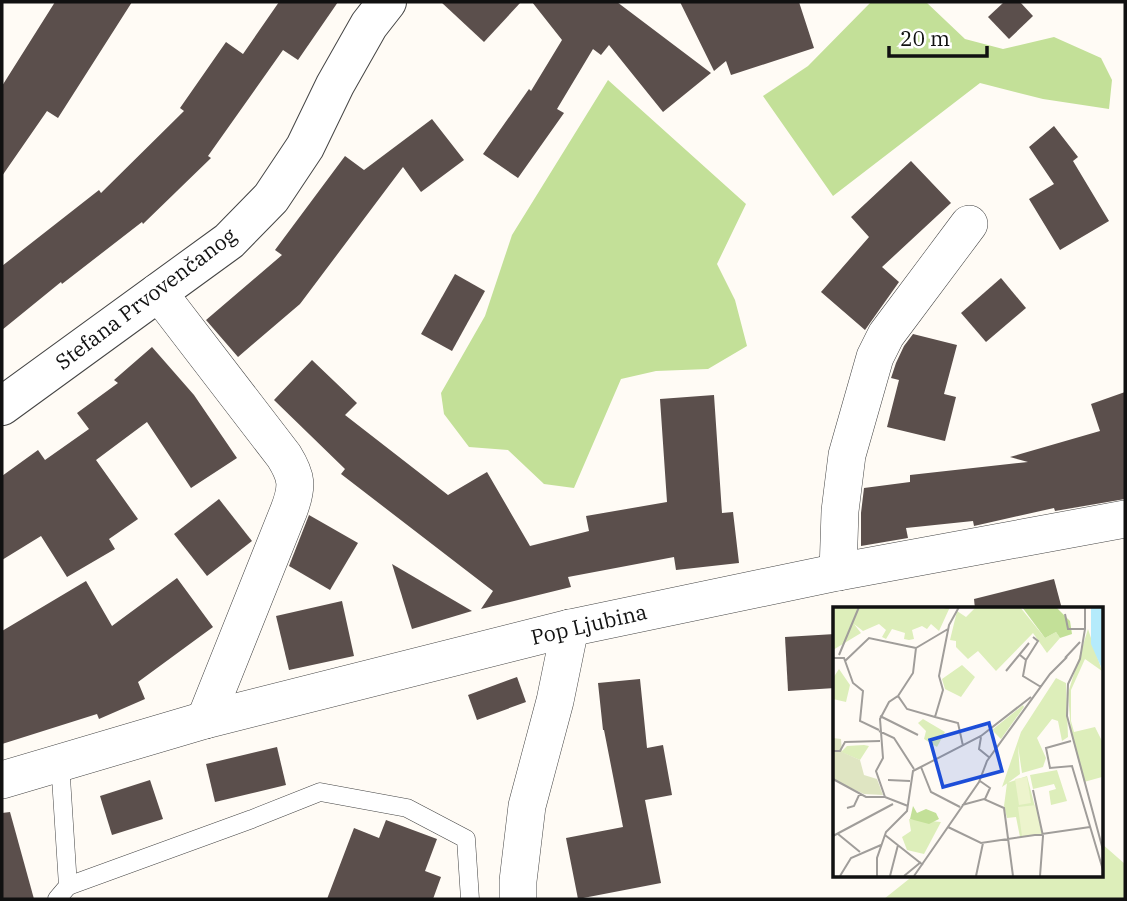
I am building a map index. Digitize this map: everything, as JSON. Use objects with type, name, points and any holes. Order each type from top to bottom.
[{"type":"street","name":"Stefana Prvovenčanog","points":[[2,406],[229,241],[271,198],[305,147],[335,85],[369,25],[387,2]]},
{"type":"street","points":[[838,572],[840,511],[847,454],[875,356],[886,335],[969,224]]},
{"type":"street","points":[[158,292],[284,456],[294,472],[296,487],[205,720]]},
{"type":"street","name":"Pop Ljubina","points":[[2,780],[205,720],[570,628],[838,572],[1125,519]]},
{"type":"street","points":[[518,899],[527,806],[555,701],[570,628]]},
{"type":"lane","points":[[60,762],[62,893],[320,792],[407,808],[466,839],[470,899]]},
{"type":"green space","points":[[871,2],[926,2],[965,39],[1003,49],[1054,37],[1101,58],[1112,80],[1109,109],[1043,99],[980,83],[833,196],[763,96],[808,66]]},
{"type":"green space","points":[[608,80],[746,204],[717,264],[735,300],[747,346],[708,369],[656,371],[621,379],[574,488],[544,484],[508,450],[469,447],[444,414],[441,393],[485,316],[512,235]]},
{"type":"green space","points":[[1102,844],[1125,864],[1125,899],[884,899],[913,876],[1102,876]]},
{"type":"building","points":[[55,2],[132,2],[58,118],[47,111],[2,176],[2,86]]},
{"type":"building","points":[[279,2],[338,2],[298,60],[283,50],[208,156],[211,158],[143,224],[142,222],[62,284],[61,282],[2,330],[2,266],[99,190],[101,193],[184,111],[180,108],[226,42],[243,54]]},
{"type":"building","points":[[441,2],[521,2],[484,42]]},
{"type":"building","points":[[532,2],[617,2],[711,73],[663,112],[609,45],[601,55],[593,49],[557,109],[564,113],[518,178],[483,154],[529,89],[531,91],[562,40]]},
{"type":"building","points":[[680,2],[799,2],[814,48],[731,75],[726,61],[714,71]]},
{"type":"building","points":[[1004,2],[1020,2],[1033,16],[1009,39],[988,17]]},
{"type":"building","points":[[432,119],[464,160],[421,192],[403,167],[300,304],[238,357],[206,320],[282,255],[275,250],[345,156],[364,170]]},
{"type":"building","points":[[1054,126],[1078,157],[1073,161],[1109,221],[1060,250],[1029,199],[1054,184],[1029,147]]},
{"type":"building","points":[[911,161],[951,203],[882,267],[899,282],[865,330],[821,292],[869,237],[851,217]]},
{"type":"building","points":[[455,274],[485,291],[452,351],[421,334]]},
{"type":"building","points":[[1001,278],[1026,308],[986,342],[961,313]]},
{"type":"building","points":[[913,334],[957,345],[944,394],[956,397],[945,441],[887,427],[899,380],[891,378],[904,346]]},
{"type":"building","points":[[152,347],[194,395],[237,458],[191,488],[147,422],[96,460],[138,519],[109,539],[115,549],[67,577],[41,536],[2,560],[2,476],[38,450],[45,460],[89,429],[77,413],[118,383],[114,380]]},
{"type":"building","points":[[312,360],[357,403],[345,415],[448,495],[487,472],[530,546],[589,531],[586,516],[667,502],[660,399],[714,395],[722,513],[733,512],[739,563],[676,570],[674,557],[568,577],[571,587],[481,609],[493,591],[341,474],[345,469],[274,400]]},
{"type":"building","points":[[1125,392],[1125,499],[1055,511],[1054,508],[974,526],[973,521],[906,528],[908,538],[861,546],[864,488],[910,482],[910,475],[1028,462],[1010,457],[1100,431],[1091,404]]},
{"type":"building","points":[[219,499],[252,541],[207,576],[174,534]]},
{"type":"building","points":[[309,515],[358,543],[330,590],[289,566]]},
{"type":"building","points":[[392,564],[472,611],[412,629]]},
{"type":"building","points":[[177,578],[213,627],[138,682],[145,699],[99,719],[97,714],[2,744],[2,631],[86,581],[112,626]]},
{"type":"building","points":[[1054,579],[1061,607],[975,607],[974,599]]},
{"type":"building","points":[[342,601],[354,656],[289,670],[276,616]]},
{"type":"building","points":[[833,634],[833,688],[788,691],[785,637]]},
{"type":"building","points":[[517,677],[526,702],[477,720],[468,695]]},
{"type":"building","points":[[640,679],[647,748],[663,745],[672,795],[645,800],[661,883],[578,899],[566,838],[623,827],[603,730],[598,683]]},
{"type":"building","points":[[277,747],[286,785],[215,802],[206,764]]},
{"type":"building","points":[[150,780],[163,819],[112,835],[100,796]]},
{"type":"building","points":[[10,812],[34,899],[2,899],[2,813]]},
{"type":"building","points":[[386,820],[437,839],[425,871],[441,877],[433,899],[327,899],[354,828],[379,838]]}]
